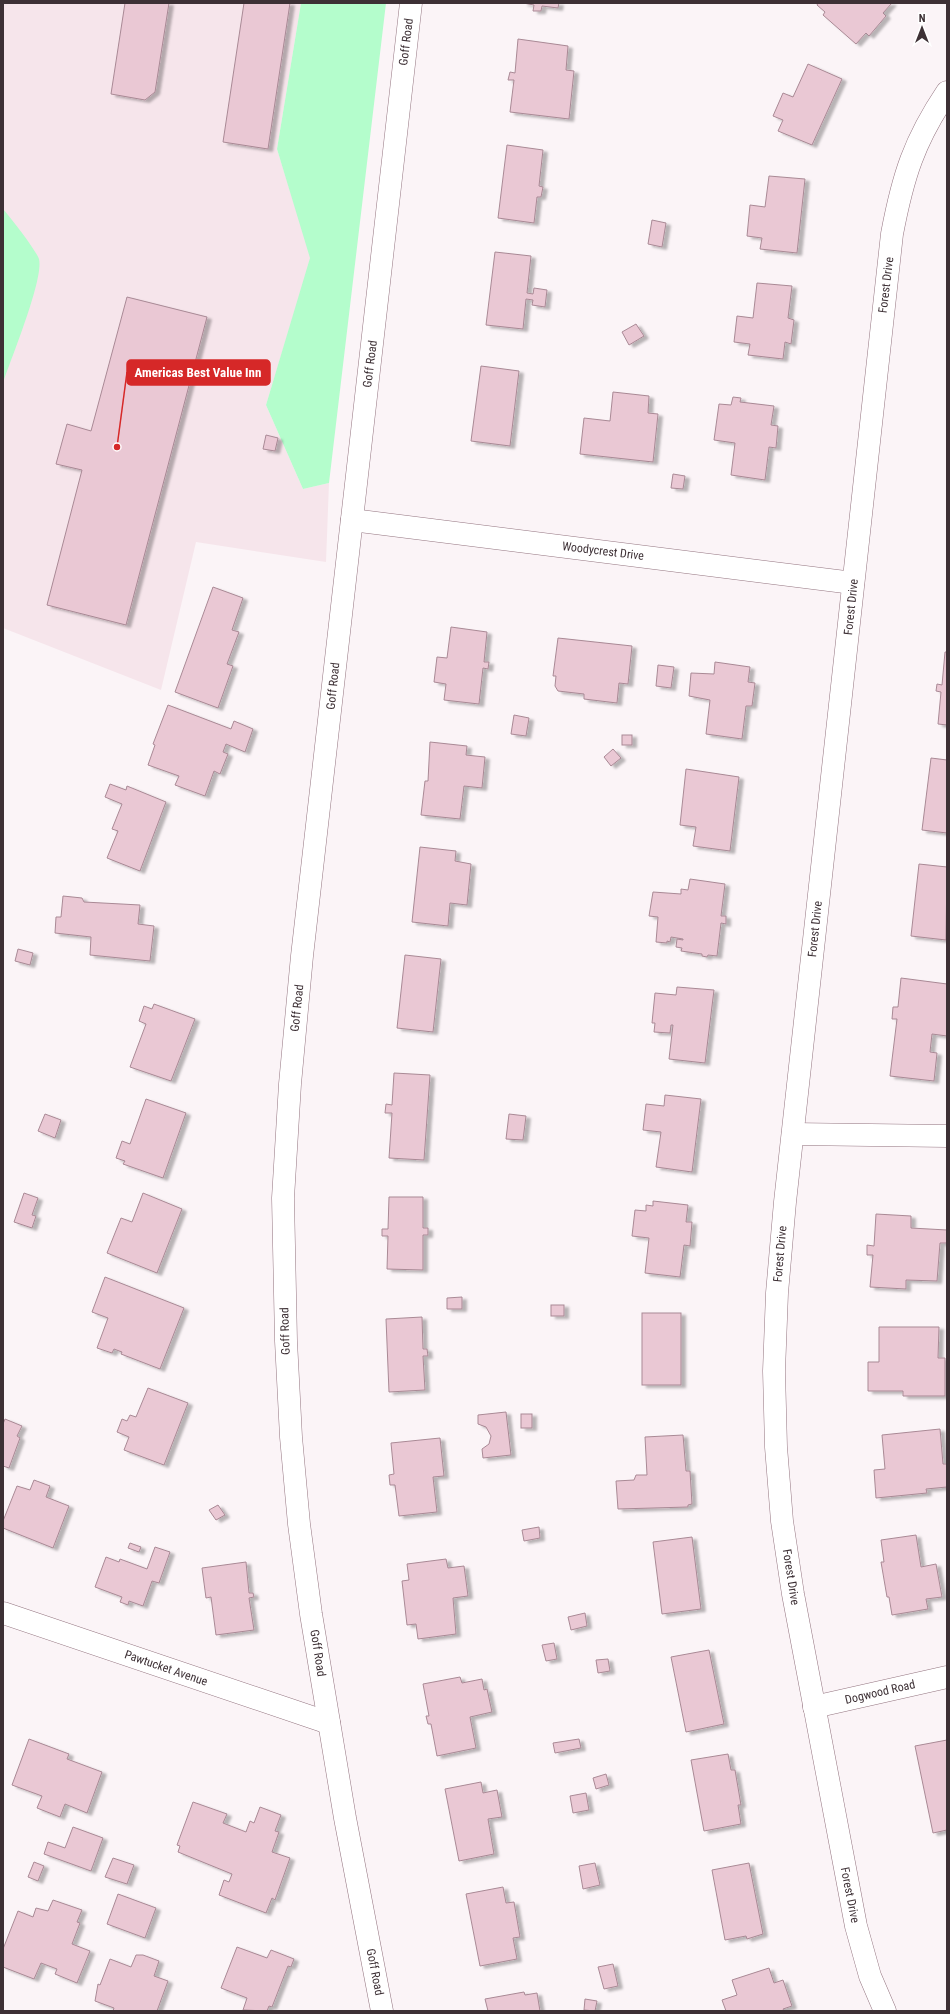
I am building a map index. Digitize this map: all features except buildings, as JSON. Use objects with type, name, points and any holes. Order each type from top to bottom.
[{"type":"street","name":"Goff Road","points":[[382,2011],[345,1818],[304,1566],[294,1483],[286,1341],[283,1198],[289,1099],[302,956],[411,3]]},
{"type":"street","name":"Forest Drive","points":[[885,2011],[870,1976],[856,1926],[814,1707],[785,1542],[779,1485],[775,1410],[777,1294],[793,1134],[889,257],[898,204],[913,153],[934,111],[947,92]]},
{"type":"street","name":"Woodycrest Drive","points":[[352,520],[853,583]]},
{"type":"street","points":[[793,1134],[947,1136]]},
{"type":"street","name":"Pawtucket Avenue","points":[[3,1613],[329,1723]]},
{"type":"street","name":"Dogwood Road","points":[[814,1707],[947,1677]]},
{"type":"shaded area","points":[[3,3],[301,3],[277,149],[311,258],[266,405],[303,489],[329,483],[326,562],[196,542],[161,690],[3,628]]},
{"type":"green space","points":[[301,3],[386,3],[329,483],[303,489],[266,405],[310,258],[277,149]]},
{"type":"green space","points":[[3,209],[37,255],[39,259],[39,269],[32,301],[3,383]]},
{"type":"place","name":"Americas Best Value Inn","points":[[117,447]]}]
